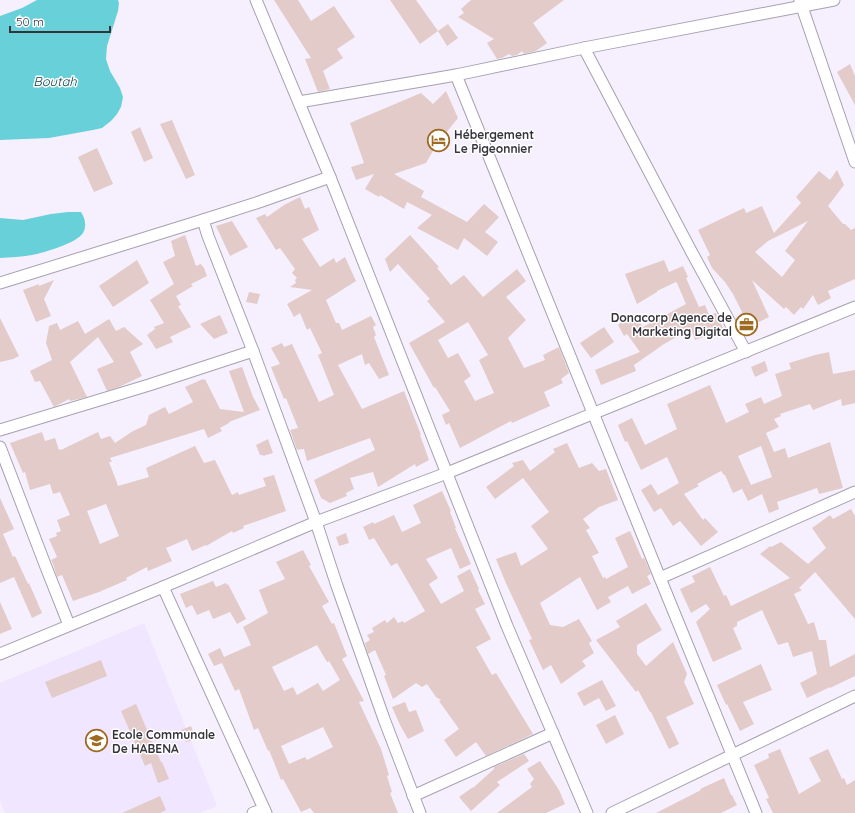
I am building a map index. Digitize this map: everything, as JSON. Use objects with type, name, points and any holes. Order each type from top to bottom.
[{"type":"street","points":[[256,0],[330,177],[507,626],[587,813]]},
{"type":"street","points":[[299,102],[456,75],[801,3],[834,0]]},
{"type":"street","points":[[801,3],[852,142],[855,162]]},
{"type":"street","points":[[584,48],[690,251],[746,352]]},
{"type":"street","points":[[456,75],[756,813]]},
{"type":"street","points":[[0,283],[203,220],[330,177]]},
{"type":"street","points":[[203,220],[316,522],[384,718],[420,813]]},
{"type":"street","points":[[0,654],[316,522],[447,473],[855,307]]},
{"type":"street","points":[[0,430],[149,385],[253,351]]},
{"type":"street","points":[[0,447],[46,568],[70,625]]},
{"type":"street","points":[[660,578],[855,492]]},
{"type":"street","points":[[163,587],[265,811],[253,813]]},
{"type":"street","points":[[612,813],[855,696]]},
{"type":"street","points":[[413,796],[553,733]]},
{"type":"shaded area","name":"Ecole Communale De HABENA","points":[[144,623],[217,806],[200,813],[5,813],[0,800],[0,683]]},
{"type":"water","name":"Boutah","points":[[37,0],[118,0],[118,11],[107,46],[106,59],[110,71],[120,88],[123,97],[121,107],[111,121],[102,128],[49,138],[0,140],[0,16],[22,8]]},
{"type":"water","points":[[68,212],[81,212],[84,217],[85,228],[80,237],[67,244],[44,252],[28,256],[0,258],[0,218],[23,220]]},
{"type":"building","points":[[274,0],[298,0],[311,21],[334,6],[355,37],[337,49],[343,58],[323,71],[330,89],[318,92],[305,59],[311,58]]},
{"type":"building","points":[[390,0],[416,0],[438,31],[420,44]]},
{"type":"building","points":[[471,0],[564,0],[533,23],[547,43],[536,51],[524,54],[522,51],[517,55],[512,56],[509,54],[497,59],[487,43],[494,39],[458,17],[464,13],[461,9]]},
{"type":"building","points":[[448,24],[458,38],[447,46],[438,31]]},
{"type":"building","points":[[850,64],[855,76],[855,105],[837,72]]},
{"type":"building","points":[[446,91],[458,118],[437,144],[426,163],[394,174],[424,191],[421,197],[467,222],[484,204],[499,217],[485,232],[498,242],[487,256],[464,238],[458,250],[417,228],[432,215],[407,202],[404,209],[380,195],[379,197],[365,189],[374,174],[356,180],[351,167],[364,163],[350,123],[421,93],[433,104]]},
{"type":"building","points":[[172,120],[195,175],[186,179],[160,124]]},
{"type":"building","points":[[140,127],[153,158],[144,162],[131,132]]},
{"type":"building","points":[[97,148],[113,184],[94,192],[78,157]]},
{"type":"building","points":[[837,170],[844,185],[828,206],[843,224],[851,230],[855,228],[855,279],[828,291],[831,298],[818,305],[813,295],[803,309],[801,307],[794,315],[786,307],[784,309],[752,280],[769,317],[749,326],[733,294],[725,282],[712,268],[707,257],[710,255],[698,230],[744,208],[746,213],[762,206],[774,233],[801,203],[796,197],[819,171],[830,180]],"holes":[[[808,221],[785,251],[795,260],[782,277],[755,252],[768,241]]]},
{"type":"building","points":[[300,197],[305,209],[309,207],[319,230],[302,239],[320,267],[334,258],[336,263],[345,257],[356,281],[326,300],[336,323],[339,323],[342,330],[371,316],[376,325],[373,327],[376,335],[374,337],[389,375],[379,379],[369,363],[365,365],[362,354],[338,365],[362,409],[404,391],[429,460],[416,467],[415,464],[378,487],[373,472],[350,478],[354,489],[346,493],[347,496],[330,503],[321,498],[314,480],[375,450],[370,438],[307,461],[304,449],[297,450],[290,430],[298,428],[271,367],[280,364],[271,348],[282,343],[284,347],[292,344],[319,402],[334,395],[318,355],[322,353],[310,328],[307,330],[300,313],[294,317],[287,304],[312,290],[290,287],[296,283],[295,280],[297,278],[292,273],[295,269],[280,248],[276,250],[256,218],[265,214],[267,217],[284,205]]},
{"type":"building","points":[[232,221],[248,247],[230,256],[216,226]]},
{"type":"building","points":[[185,235],[196,266],[201,264],[207,276],[191,284],[193,286],[176,296],[181,305],[178,306],[191,327],[170,337],[173,342],[156,349],[147,335],[155,329],[154,327],[164,323],[150,300],[174,284],[163,262],[175,256],[171,241]]},
{"type":"building","points":[[410,235],[439,267],[437,268],[451,285],[464,275],[483,297],[517,269],[526,281],[506,297],[526,320],[508,338],[524,368],[545,360],[543,355],[559,347],[569,373],[561,379],[563,383],[544,392],[550,406],[512,423],[511,421],[460,448],[449,423],[446,425],[442,415],[450,411],[435,387],[434,388],[409,343],[445,322],[427,301],[430,299],[398,264],[390,272],[385,259]],"holes":[[[468,322],[488,355],[479,360],[494,393],[475,401],[464,381],[471,376],[458,353],[448,358],[438,340]]]},
{"type":"building","points":[[137,260],[149,283],[113,307],[99,286]]},
{"type":"building","points":[[664,260],[669,272],[683,266],[688,277],[686,278],[699,307],[705,305],[709,315],[716,313],[724,330],[695,340],[691,329],[664,344],[634,365],[636,371],[601,385],[595,370],[640,352],[627,334],[624,336],[618,325],[633,314],[643,327],[686,304],[676,282],[657,291],[637,304],[625,274]]},
{"type":"building","points":[[54,280],[44,299],[51,316],[36,322],[23,290]]},
{"type":"building","points":[[249,292],[260,294],[257,304],[246,302]]},
{"type":"building","points":[[220,315],[228,333],[214,339],[200,324]]},
{"type":"building","points":[[0,318],[19,356],[0,362]]},
{"type":"building","points":[[109,319],[116,331],[124,327],[143,344],[130,352],[142,376],[107,391],[97,369],[114,362],[98,337],[70,362],[87,397],[70,401],[69,399],[54,407],[40,381],[35,382],[30,371],[52,360],[46,343],[49,326],[57,323],[60,330],[78,321],[85,334]]},
{"type":"building","points":[[604,327],[614,342],[591,358],[580,343]]},
{"type":"building","points":[[829,352],[833,374],[855,370],[855,403],[842,406],[841,399],[813,410],[810,404],[780,414],[781,416],[774,419],[779,427],[766,433],[774,452],[785,448],[788,458],[830,442],[843,488],[819,494],[817,488],[777,502],[779,509],[769,513],[762,494],[748,501],[742,489],[733,493],[725,475],[721,471],[697,484],[699,486],[684,494],[703,520],[705,518],[718,532],[701,546],[680,521],[673,526],[661,508],[654,512],[641,490],[651,484],[658,495],[679,483],[667,457],[641,470],[627,441],[625,442],[618,425],[632,418],[645,445],[677,429],[667,404],[710,385],[726,423],[749,412],[745,404],[761,397],[764,404],[782,396],[775,374],[791,369],[789,363]],"holes":[[[761,446],[772,477],[746,487],[751,485],[738,456]]]},
{"type":"building","points":[[765,361],[768,371],[755,377],[751,367]]},
{"type":"building","points":[[242,367],[253,397],[260,410],[229,422],[220,428],[222,431],[208,438],[204,429],[110,458],[112,462],[109,462],[118,486],[149,477],[146,468],[195,446],[204,463],[215,460],[232,495],[238,492],[239,495],[266,486],[263,478],[274,475],[286,511],[243,526],[244,528],[233,533],[232,531],[206,546],[192,551],[187,539],[166,548],[172,561],[148,571],[147,567],[126,578],[127,580],[73,601],[62,575],[57,577],[51,560],[57,557],[49,539],[57,536],[56,533],[61,531],[57,520],[70,515],[60,492],[53,494],[50,484],[30,490],[25,472],[23,473],[10,443],[42,432],[45,441],[55,438],[59,450],[61,450],[98,432],[101,439],[110,436],[115,443],[133,431],[146,425],[149,415],[165,407],[169,414],[193,402],[185,387],[203,379],[205,379],[220,409],[244,412],[229,371]],"holes":[[[106,504],[119,536],[100,544],[87,511]]]},
{"type":"building","points":[[268,439],[273,453],[263,456],[260,455],[256,445]]},
{"type":"building","points":[[567,443],[579,468],[592,463],[599,471],[606,469],[618,500],[599,507],[583,519],[590,528],[586,530],[599,553],[592,556],[603,578],[605,577],[606,579],[628,567],[615,538],[630,531],[642,559],[644,558],[651,574],[647,576],[651,584],[632,594],[628,586],[608,597],[611,602],[597,610],[580,577],[540,603],[550,625],[563,627],[579,619],[592,641],[589,643],[594,653],[582,661],[586,666],[561,684],[551,665],[543,670],[529,640],[532,639],[496,559],[516,552],[521,566],[548,549],[531,526],[549,512],[523,478],[495,499],[486,487],[514,466],[512,463],[523,460],[530,471],[555,452],[553,449]]},
{"type":"building","points":[[442,491],[451,511],[450,512],[455,528],[471,564],[460,569],[451,548],[426,559],[438,578],[429,584],[441,604],[464,591],[457,576],[470,569],[485,604],[475,609],[491,639],[476,647],[492,675],[496,673],[533,734],[486,756],[476,742],[456,757],[444,740],[459,729],[439,701],[441,700],[436,697],[427,684],[422,687],[416,683],[393,699],[384,676],[386,675],[375,650],[368,654],[365,643],[370,640],[367,635],[374,632],[372,628],[385,620],[387,623],[394,617],[398,623],[403,621],[404,623],[425,611],[397,563],[391,566],[374,538],[369,540],[363,527],[394,515],[402,532],[421,523],[413,505]]},
{"type":"building","points":[[0,498],[14,529],[3,534],[13,557],[15,556],[28,584],[29,583],[42,613],[32,618],[14,577],[0,583]]},
{"type":"building","points":[[851,509],[855,516],[855,619],[815,572],[799,588],[802,590],[794,594],[808,624],[814,622],[819,640],[826,640],[830,667],[855,654],[855,676],[807,698],[800,683],[817,674],[812,651],[793,657],[788,642],[778,645],[762,610],[737,622],[737,626],[733,628],[742,649],[713,662],[696,622],[710,609],[706,604],[691,613],[680,589],[695,582],[692,576],[710,567],[724,596],[726,595],[731,606],[790,578],[760,554],[770,546],[771,547],[781,542],[808,564],[826,548],[812,528],[830,515],[833,519]]},
{"type":"building","points":[[346,533],[349,543],[339,546],[336,537]]},
{"type":"building","points":[[303,550],[311,565],[309,566],[329,602],[322,606],[332,624],[334,623],[347,656],[342,659],[364,701],[359,702],[381,749],[389,775],[387,776],[392,792],[390,793],[398,813],[314,813],[310,808],[301,812],[283,779],[281,780],[258,728],[254,730],[239,689],[235,691],[222,663],[214,666],[208,654],[220,648],[224,657],[251,645],[243,627],[268,613],[259,590],[285,579],[276,562]],"holes":[[[317,645],[327,662],[329,661],[340,680],[323,691],[318,683],[297,695],[293,687],[284,691],[272,667]],[[323,727],[333,747],[307,760],[305,757],[289,764],[281,746]]]},
{"type":"building","points":[[213,581],[216,587],[226,583],[227,585],[228,584],[246,619],[237,624],[230,612],[213,619],[209,610],[197,615],[192,605],[186,608],[180,594]]},
{"type":"building","points":[[0,602],[12,629],[0,634]]},
{"type":"building","points":[[646,603],[662,630],[637,645],[637,654],[646,666],[673,642],[687,674],[684,682],[694,704],[666,717],[679,744],[669,749],[651,712],[638,690],[636,692],[596,640],[620,627],[616,621]]},
{"type":"building","points":[[101,660],[107,676],[52,698],[45,682]]},
{"type":"building","points":[[761,664],[772,690],[743,702],[754,724],[740,731],[717,685]]},
{"type":"building","points":[[602,680],[616,706],[606,711],[599,698],[584,706],[577,693]]},
{"type":"building","points":[[405,702],[409,712],[416,710],[424,731],[408,739],[392,707]]},
{"type":"building","points":[[136,704],[169,779],[158,783],[151,763],[145,766],[121,711]]},
{"type":"building","points":[[615,715],[624,734],[606,744],[596,725]]},
{"type":"building","points":[[191,726],[196,739],[186,742],[181,730]]},
{"type":"building","points":[[780,749],[799,794],[821,781],[809,758],[828,749],[842,779],[844,778],[847,785],[855,780],[855,813],[773,813],[766,799],[769,798],[754,765],[769,758],[768,754]]},
{"type":"building","points":[[524,754],[529,761],[497,782],[500,785],[471,811],[459,797],[473,788],[494,769],[494,767]]},
{"type":"building","points":[[540,761],[559,790],[565,804],[546,813],[497,813],[532,787],[530,784],[534,779],[527,769]]},
{"type":"building","points":[[724,778],[737,805],[721,813],[656,813],[701,790],[700,789]]},
{"type":"building","points":[[160,796],[166,810],[160,813],[122,813]]},
{"type":"place","name":"Hébergement Le Pigeonnier","points":[[439,141]]},
{"type":"place","name":"Donacorp Agence de Marketing Digital","points":[[747,324]]},
{"type":"place","name":"Ecole Communale De HABENA","points":[[96,741]]}]
